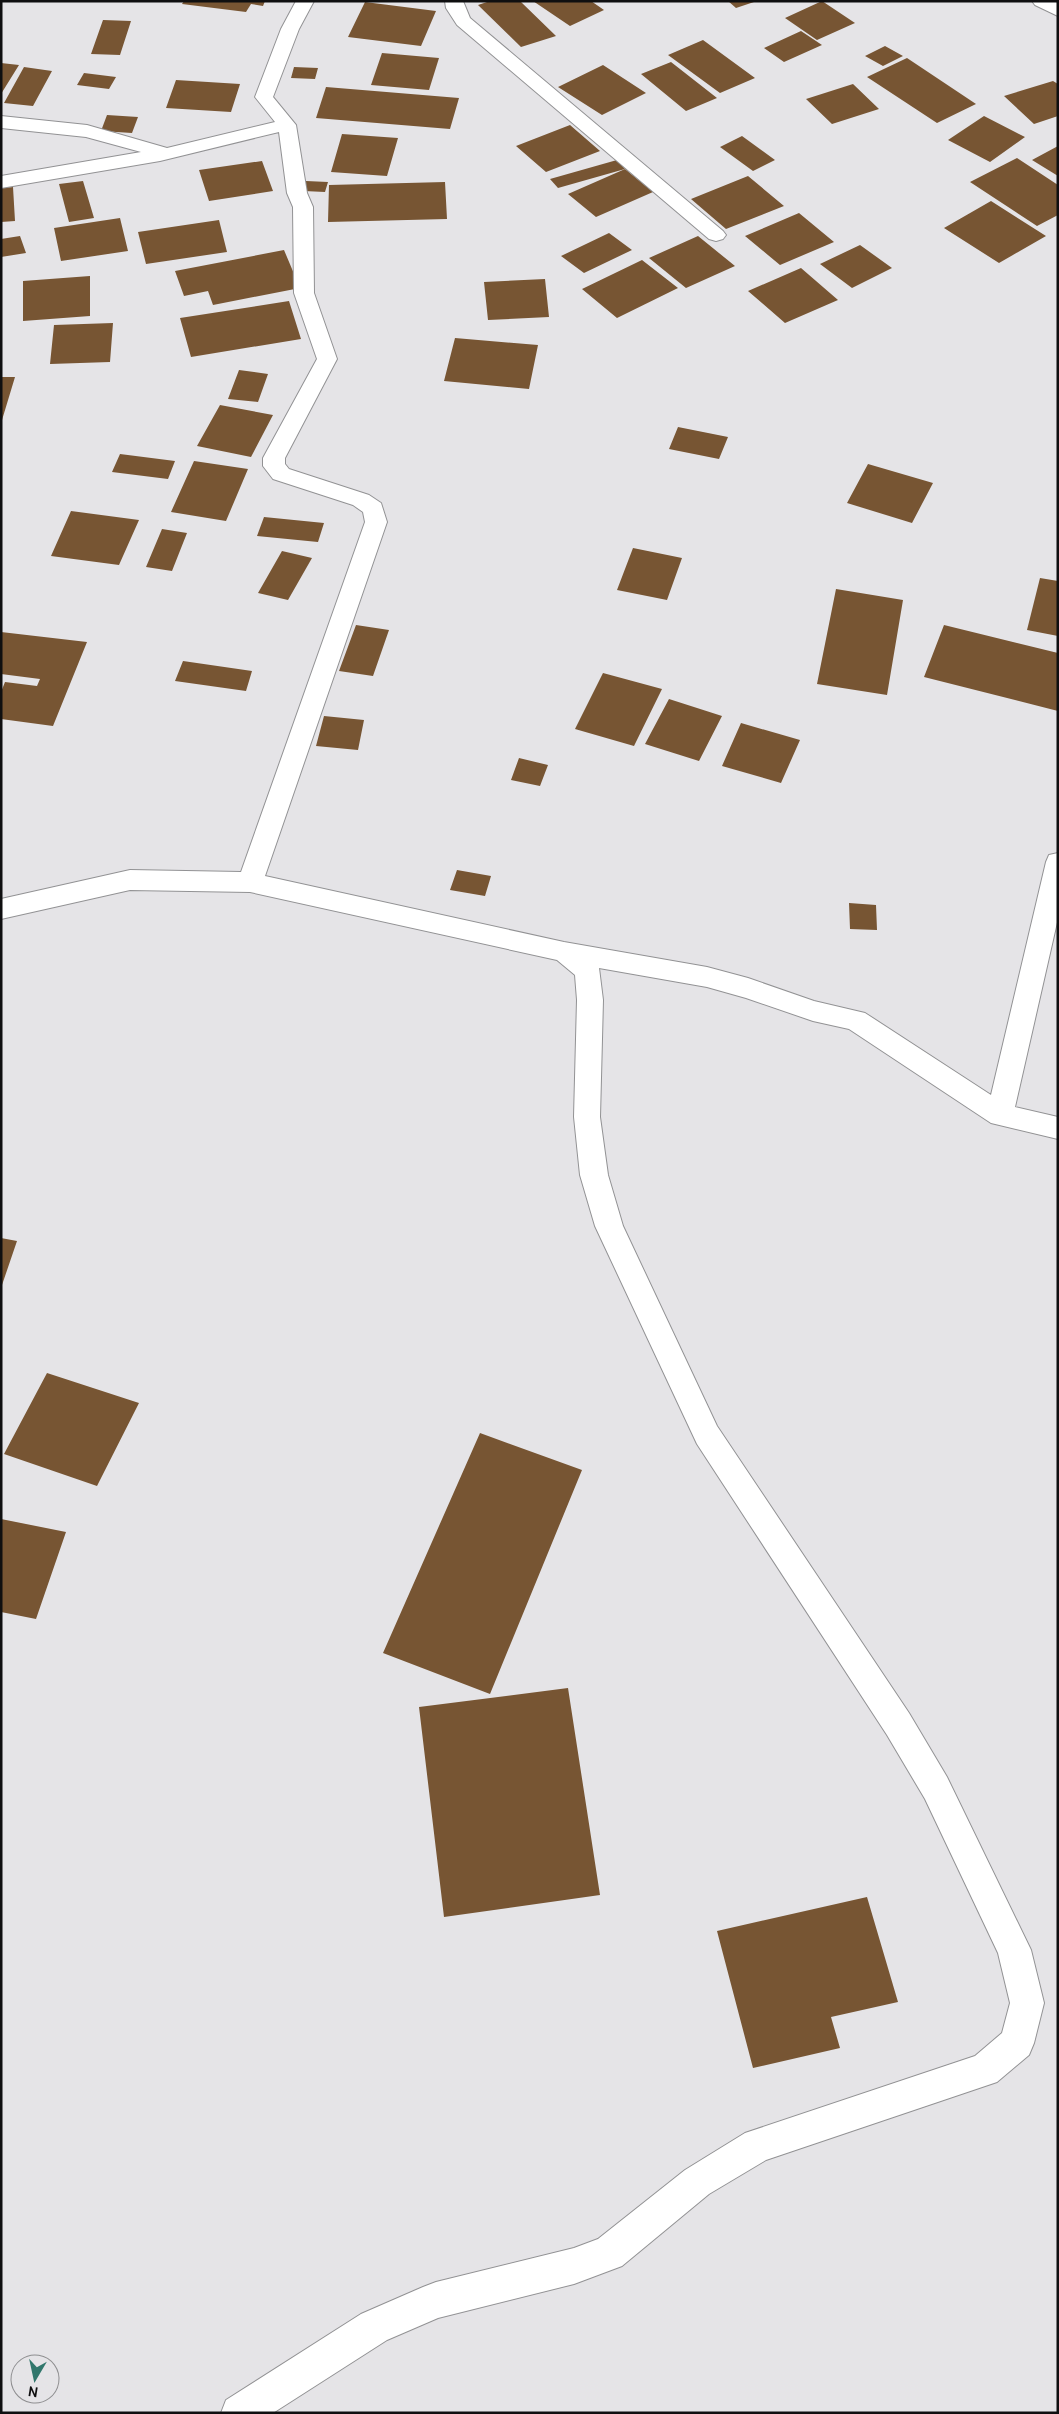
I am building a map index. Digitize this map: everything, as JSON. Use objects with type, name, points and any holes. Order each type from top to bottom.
[{"type":"street","points":[[250,882],[376,522],[374,508],[361,500],[281,474],[274,466],[274,458],[327,359],[304,293],[303,207],[297,193],[286,125],[264,98],[290,30],[305,1]]},
{"type":"street","points":[[454,1],[455,8],[464,21],[716,235]]},
{"type":"street","points":[[1041,1],[1058,11]]},
{"type":"street","points":[[1,122],[87,131],[168,154]]},
{"type":"street","points":[[1,182],[168,154],[286,125]]},
{"type":"street","points":[[1000,1115],[1058,862]]},
{"type":"street","points":[[1,909],[130,880],[250,882],[564,952],[707,977],[748,988],[813,1011],[856,1020],[1000,1115],[1058,1128]]},
{"type":"street","points":[[239,2413],[374,2327],[436,2300],[574,2266],[609,2253],[696,2182],[757,2145],[985,2070],[1017,2043],[1027,2003],[1014,1950],[936,1788],[898,1724],[707,1435],[609,1226],[594,1176],[587,1117],[590,1000],[587,970],[564,952]]},
{"type":"building","points":[[184,1],[265,1],[263,6],[251,4],[246,12],[182,4]]},
{"type":"building","points":[[490,1],[520,1],[556,36],[521,47],[478,5]]},
{"type":"building","points":[[533,1],[591,1],[604,10],[570,26]]},
{"type":"building","points":[[728,1],[754,1],[754,2],[736,8]]},
{"type":"building","points":[[822,1],[855,23],[817,40],[785,18]]},
{"type":"building","points":[[365,2],[436,11],[421,46],[348,37]]},
{"type":"building","points":[[103,20],[131,21],[120,55],[91,54]]},
{"type":"building","points":[[801,31],[822,45],[784,62],[764,48]]},
{"type":"building","points":[[703,40],[755,78],[720,93],[668,55]]},
{"type":"building","points":[[885,46],[903,56],[883,66],[865,56]]},
{"type":"building","points":[[382,53],[439,58],[429,90],[371,85]]},
{"type":"building","points":[[907,58],[976,104],[937,123],[867,77]]},
{"type":"building","points":[[671,62],[717,98],[686,111],[641,74]]},
{"type":"building","points":[[1,63],[19,65],[1,94]]},
{"type":"building","points":[[603,65],[646,93],[602,115],[558,87]]},
{"type":"building","points":[[24,67],[52,71],[33,106],[4,103]]},
{"type":"building","points":[[294,67],[318,68],[315,79],[291,78]]},
{"type":"building","points":[[84,73],[116,77],[109,89],[77,85]]},
{"type":"building","points":[[176,80],[240,84],[231,112],[166,108]]},
{"type":"building","points":[[1053,81],[1058,84],[1058,116],[1034,124],[1004,96]]},
{"type":"building","points":[[853,84],[879,109],[832,124],[806,99]]},
{"type":"building","points":[[326,87],[459,98],[450,129],[316,118]]},
{"type":"building","points":[[107,115],[138,117],[132,133],[101,131]]},
{"type":"building","points":[[984,116],[1025,137],[990,162],[948,140]]},
{"type":"building","points":[[570,125],[600,151],[546,172],[516,146]]},
{"type":"building","points":[[342,134],[398,138],[387,176],[331,172]]},
{"type":"building","points":[[742,136],[775,160],[753,171],[720,147]]},
{"type":"building","points":[[1058,146],[1058,176],[1032,160]]},
{"type":"building","points":[[1017,158],[1058,185],[1058,215],[1037,226],[970,182]]},
{"type":"building","points":[[617,160],[625,169],[558,188],[550,179]]},
{"type":"building","points":[[262,161],[273,191],[209,201],[199,170]]},
{"type":"building","points":[[625,169],[653,192],[596,217],[568,194]]},
{"type":"building","points":[[748,176],[784,206],[726,229],[691,199]]},
{"type":"building","points":[[83,181],[94,218],[69,222],[59,184]]},
{"type":"building","points":[[306,181],[328,182],[325,192],[304,191]]},
{"type":"building","points":[[445,182],[447,219],[328,222],[329,185]]},
{"type":"building","points":[[13,187],[15,221],[1,222],[1,188]]},
{"type":"building","points":[[991,201],[1046,236],[999,263],[944,228]]},
{"type":"building","points":[[799,213],[834,242],[780,265],[745,236]]},
{"type":"building","points":[[120,218],[128,251],[61,261],[54,228]]},
{"type":"building","points":[[219,220],[227,252],[146,264],[138,232]]},
{"type":"building","points":[[609,233],[632,250],[584,273],[561,256]]},
{"type":"building","points":[[20,236],[26,253],[1,257],[1,239]]},
{"type":"building","points":[[698,236],[735,266],[686,288],[649,258]]},
{"type":"building","points":[[860,245],[892,268],[852,288],[820,264]]},
{"type":"building","points":[[284,250],[300,288],[213,305],[208,291],[184,296],[175,271]]},
{"type":"building","points":[[642,260],[678,288],[617,318],[582,289]]},
{"type":"building","points":[[801,268],[838,300],[785,323],[748,291]]},
{"type":"building","points":[[90,276],[90,316],[23,321],[23,281]]},
{"type":"building","points":[[545,279],[549,317],[488,320],[484,282]]},
{"type":"building","points":[[289,301],[301,339],[191,357],[180,318]]},
{"type":"building","points":[[113,323],[110,362],[50,364],[54,325]]},
{"type":"building","points":[[455,338],[538,345],[529,389],[444,381]]},
{"type":"building","points":[[239,370],[268,374],[258,402],[228,399]]},
{"type":"building","points":[[1,377],[15,377],[2,420],[1,420]]},
{"type":"building","points":[[220,405],[273,415],[251,457],[197,446]]},
{"type":"building","points":[[678,427],[728,437],[719,459],[669,449]]},
{"type":"building","points":[[120,454],[175,461],[168,479],[112,472]]},
{"type":"building","points":[[194,461],[248,469],[226,521],[171,512]]},
{"type":"building","points":[[868,464],[933,483],[912,523],[847,503]]},
{"type":"building","points":[[71,511],[139,520],[119,565],[51,556]]},
{"type":"building","points":[[264,517],[324,523],[318,542],[257,536]]},
{"type":"building","points":[[162,529],[187,533],[172,571],[146,567]]},
{"type":"building","points":[[633,548],[682,558],[667,600],[617,590]]},
{"type":"building","points":[[282,551],[312,558],[288,600],[258,593]]},
{"type":"building","points":[[1040,578],[1058,581],[1058,636],[1027,630]]},
{"type":"building","points":[[836,589],[903,600],[887,695],[817,684]]},
{"type":"building","points":[[356,625],[389,630],[373,676],[339,671]]},
{"type":"building","points":[[944,625],[1058,653],[1058,711],[924,677]]},
{"type":"building","points":[[1,632],[87,642],[53,726],[1,719],[1,692],[5,682],[37,686],[40,679],[1,674]]},
{"type":"building","points":[[183,661],[252,671],[246,691],[175,681]]},
{"type":"building","points":[[603,673],[662,689],[634,746],[575,729]]},
{"type":"building","points":[[669,699],[722,716],[699,761],[645,744]]},
{"type":"building","points":[[324,716],[364,720],[358,750],[316,746]]},
{"type":"building","points":[[741,723],[800,740],[781,783],[722,766]]},
{"type":"building","points":[[519,758],[548,765],[540,786],[511,780]]},
{"type":"building","points":[[457,870],[491,876],[485,896],[450,890]]},
{"type":"building","points":[[849,903],[876,905],[877,930],[850,929]]},
{"type":"building","points":[[1,1238],[17,1241],[2,1285],[1,1285]]},
{"type":"building","points":[[47,1373],[139,1403],[97,1486],[4,1454]]},
{"type":"building","points":[[480,1433],[582,1470],[490,1694],[383,1653]]},
{"type":"building","points":[[1,1519],[66,1532],[36,1619],[1,1612]]},
{"type":"building","points":[[568,1688],[600,1895],[444,1917],[419,1707]]},
{"type":"building","points":[[867,1897],[898,2002],[831,2017],[840,2048],[753,2068],[717,1931]]}]
